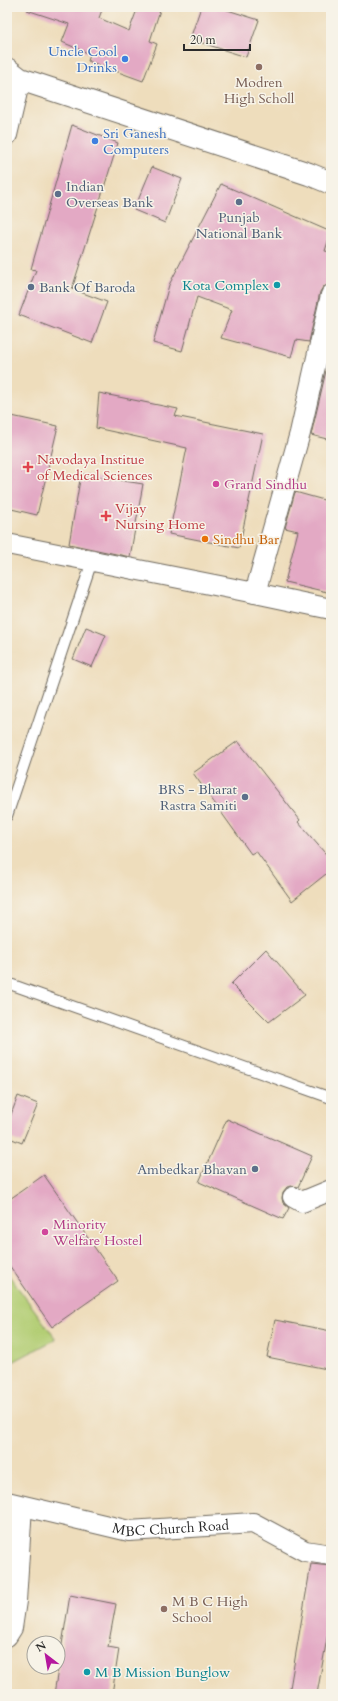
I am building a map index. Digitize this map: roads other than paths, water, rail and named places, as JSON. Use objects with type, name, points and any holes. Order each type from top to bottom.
[{"type":"street","points":[[7,135],[14,74],[331,183]]},
{"type":"street","points":[[254,593],[300,433],[331,295]]},
{"type":"street","points":[[7,544],[331,609]]},
{"type":"street","points":[[293,1197],[302,1202],[331,1190]]},
{"type":"street","points":[[7,1636],[12,1628],[16,1601],[15,1504]]},
{"type":"street","name":"MBC Church Road","points":[[15,1504],[129,1531],[253,1523],[305,1551],[331,1555]]},
{"type":"lane","points":[[7,816],[92,561]]},
{"type":"lane","points":[[7,983],[331,1098]]},
{"type":"place","name":"Uncle Cool Drinks","points":[[125,59]]},
{"type":"place","name":"Modren High Scholl","points":[[259,67]]},
{"type":"place","name":"Sri Ganesh Computers","points":[[95,141]]},
{"type":"place","name":"Indian Overseas Bank","points":[[58,194]]},
{"type":"place","name":"Punjab National Bank","points":[[239,202]]},
{"type":"place","name":"Kota Complex","points":[[277,285]]},
{"type":"place","name":"Bank Of Baroda","points":[[31,287]]},
{"type":"place","name":"Navodaya Institue of Medical Sciences","points":[[28,467]]},
{"type":"place","name":"Grand Sindhu","points":[[216,484]]},
{"type":"place","name":"Vijay Nursing Home","points":[[106,516]]},
{"type":"place","name":"Sindhu Bar","points":[[205,539]]},
{"type":"place","name":"BRS - Bharat Rastra Samiti","points":[[245,797]]},
{"type":"place","name":"Ambedkar Bhavan","points":[[255,1169]]},
{"type":"place","name":"Minority Welfare Hostel","points":[[45,1232]]},
{"type":"place","name":"M B C High School","points":[[164,1609]]},
{"type":"place","name":"M B Mission Bunglow","points":[[87,1672]]}]
